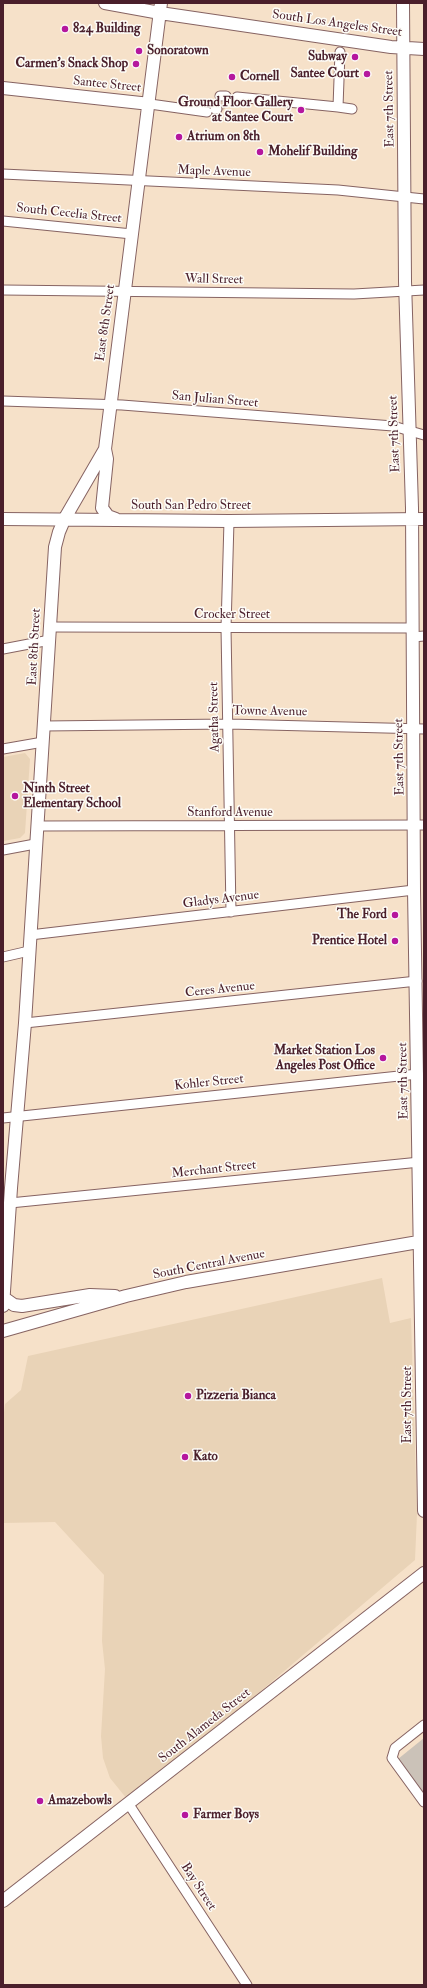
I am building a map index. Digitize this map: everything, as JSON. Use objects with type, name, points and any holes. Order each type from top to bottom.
[{"type":"main road","name":"South Los Angeles Street","points":[[105,3],[161,8],[403,48],[424,49]]},
{"type":"main road","name":"East 7th Street","points":[[402,3],[404,198],[411,519],[417,634],[419,728],[419,825],[414,890],[419,917],[417,981],[421,1009],[418,1074],[421,1093],[420,1162],[424,1511]]},
{"type":"main road","name":"East 8th Street","points":[[3,1306],[10,1203],[7,1189],[18,1116],[25,1023],[35,844],[51,627],[55,547],[58,532],[65,518],[105,449],[109,404],[140,181],[161,8]]},
{"type":"main road","name":"Santee Street","points":[[3,88],[150,104]]},
{"type":"main road","points":[[105,449],[107,459],[102,508],[108,516],[116,519]]},
{"type":"main road","name":"South San Pedro Street","points":[[3,518],[229,521],[379,518],[411,519]]},
{"type":"main road","points":[[411,519],[424,519]]},
{"type":"main road","name":"South Central Avenue","points":[[3,1331],[126,1296],[186,1282],[422,1241]]},
{"type":"main road","points":[[4,1298],[14,1305],[22,1306],[90,1295],[126,1296]]},
{"type":"main road","name":"South Alameda Street","points":[[3,1901],[424,1573]]},
{"type":"street","points":[[338,107],[340,52]]},
{"type":"street","points":[[237,97],[352,109]]},
{"type":"street","name":"Santee Street","points":[[150,104],[213,110]]},
{"type":"street","name":"Maple Avenue","points":[[3,174],[338,190],[388,194],[404,198],[424,199]]},
{"type":"street","name":"South Cecelia Street","points":[[3,220],[132,234]]},
{"type":"street","name":"Wall Street","points":[[3,290],[354,294],[424,290]]},
{"type":"street","name":"San Julian Street","points":[[3,401],[109,404],[393,426],[424,435]]},
{"type":"street","name":"Agatha Street","points":[[229,521],[226,628],[232,912]]},
{"type":"street","name":"Crocker Street","points":[[51,627],[226,628],[417,634]]},
{"type":"street","points":[[3,649],[50,640]]},
{"type":"street","name":"Towne Avenue","points":[[44,726],[229,724],[419,728]]},
{"type":"street","points":[[3,749],[43,742]]},
{"type":"street","name":"Stanford Avenue","points":[[37,826],[419,825]]},
{"type":"street","points":[[3,850],[35,844]]},
{"type":"street","name":"Gladys Avenue","points":[[30,934],[414,890]]},
{"type":"street","points":[[3,957],[29,951]]},
{"type":"street","name":"Ceres Avenue","points":[[25,1023],[417,981]]},
{"type":"street","name":"Kohler Street","points":[[3,1118],[418,1074]]},
{"type":"street","name":"Merchant Street","points":[[10,1203],[420,1162]]},
{"type":"street","points":[[424,1725],[398,1745],[392,1753],[392,1758],[395,1763],[424,1802]]},
{"type":"street","name":"Bay Street","points":[[128,1803],[247,1985]]},
{"type":"shaded area","name":"Ninth Street Elementary School","points":[[25,753],[30,759],[25,833],[20,838],[3,841],[3,757]]},
{"type":"shaded area","points":[[382,1278],[390,1323],[411,1318],[417,1514],[415,1560],[176,1763],[127,1799],[110,1778],[103,1758],[101,1736],[105,1669],[102,1641],[104,1575],[55,1522],[3,1523],[3,1421],[5,1404],[21,1390],[28,1356]]},
{"type":"shaded area","points":[[424,1738],[424,1795],[398,1759]]},
{"type":"tunnel","points":[[217,109],[221,106],[222,100]]},
{"type":"place","name":"824 Building","points":[[65,29]]},
{"type":"place","name":"Sonoratown","points":[[139,51]]},
{"type":"place","name":"Subway","points":[[355,57]]},
{"type":"place","name":"Carmen's Snack Shop","points":[[136,64]]},
{"type":"place","name":"Santee Court","points":[[367,74]]},
{"type":"place","name":"Cornell","points":[[232,77]]},
{"type":"place","name":"Ground Floor Gallery at Santee Court","points":[[301,110]]},
{"type":"place","name":"Atrium on 8th","points":[[179,137]]},
{"type":"place","name":"Mohelif Building","points":[[260,152]]},
{"type":"place","name":"Ninth Street Elementary School","points":[[15,796]]},
{"type":"place","name":"The Ford","points":[[395,915]]},
{"type":"place","name":"Prentice Hotel","points":[[395,941]]},
{"type":"place","name":"Market Station Los Angeles Post Office","points":[[383,1058]]},
{"type":"place","name":"Pizzeria Bianca","points":[[188,1396]]},
{"type":"place","name":"Kato","points":[[185,1457]]},
{"type":"place","name":"Amazebowls","points":[[40,1801]]},
{"type":"place","name":"Farmer Boys","points":[[185,1815]]}]
